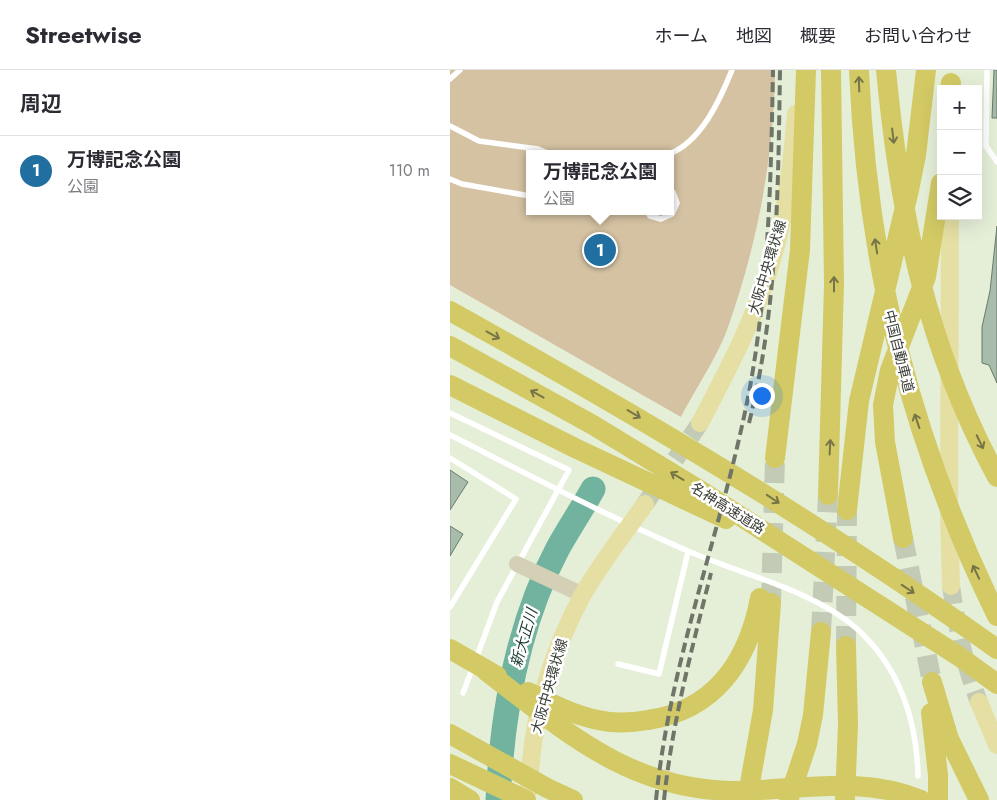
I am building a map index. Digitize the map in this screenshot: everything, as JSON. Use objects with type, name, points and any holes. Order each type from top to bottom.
[{"type":"highway","points":[[775,458],[800,250],[806,70]]},
{"type":"highway","points":[[828,496],[834,284],[831,70]]},
{"type":"highway","name":"中国自動車道","points":[[859,70],[864,149],[874,229],[901,364],[914,413],[950,512],[997,616]]},
{"type":"highway","points":[[886,70],[899,182],[920,280],[942,353],[966,415],[996,476]]},
{"type":"highway","points":[[847,510],[859,401],[909,190],[921,122],[926,70]]},
{"type":"highway","points":[[903,538],[885,442],[883,405],[890,370],[926,277],[937,208]]},
{"type":"highway","points":[[450,311],[608,398],[756,488],[997,649]]},
{"type":"highway","name":"名神高速道路","points":[[450,346],[593,425],[807,558],[997,684]]},
{"type":"highway","points":[[450,385],[575,448],[807,558]]},
{"type":"highway","points":[[555,714],[599,721],[634,722],[668,716],[700,702],[725,679],[737,664],[765,600],[763,710],[741,795]]},
{"type":"highway","points":[[788,800],[807,744],[813,716],[821,632]]},
{"type":"highway","points":[[845,800],[848,738],[846,646]]},
{"type":"highway","points":[[457,654],[555,714],[585,745],[627,768],[673,782],[741,795],[851,785],[886,789],[921,800]]},
{"type":"highway","points":[[938,800],[937,758],[930,680],[949,739],[979,800]]},
{"type":"highway","points":[[450,734],[479,752],[573,800]]},
{"type":"highway","points":[[450,764],[527,800]]},
{"type":"highway","points":[[450,788],[470,800]]},
{"type":"highway","points":[[804,800],[833,798],[874,800]]},
{"type":"main road","name":"大阪中央環状線","points":[[700,423],[747,331],[774,253],[788,188],[800,70]]},
{"type":"main road","points":[[950,220],[948,517],[951,586]]},
{"type":"main road","name":"大阪中央環状線","points":[[527,800],[530,761],[537,717],[558,646],[583,596],[645,504]]},
{"type":"main road","points":[[980,702],[997,745]]},
{"type":"street","points":[[524,568],[583,596]]},
{"type":"lane","points":[[450,79],[460,70]]},
{"type":"lane","points":[[674,152],[698,132],[724,91],[732,70]]},
{"type":"lane","points":[[987,70],[986,146],[997,162]]},
{"type":"lane","points":[[450,126],[479,141],[540,150]]},
{"type":"lane","points":[[450,179],[462,184],[526,195]]},
{"type":"lane","points":[[674,196],[676,203],[674,208]]},
{"type":"lane","points":[[649,215],[661,219],[670,215]]},
{"type":"lane","points":[[450,413],[569,470],[524,568],[497,602],[463,693]]},
{"type":"lane","points":[[450,435],[644,532],[688,552],[803,596],[828,608],[856,628],[882,656],[901,689],[914,733],[918,776]]},
{"type":"lane","points":[[450,458],[516,500],[450,607]]},
{"type":"lane","points":[[618,664],[659,674],[688,552]]},
{"type":"shaded area","points":[[450,70],[775,70],[774,103],[767,169],[762,202],[747,266],[723,340],[681,417],[450,285]]},
{"type":"building","points":[[994,70],[997,70],[997,118],[992,118]]},
{"type":"building","points":[[997,226],[997,383],[989,365],[982,363],[982,327],[990,291]]},
{"type":"building","points":[[450,470],[468,482],[450,510]]},
{"type":"building","points":[[450,526],[463,534],[450,556]]},
{"type":"waterway","name":"新大正川","points":[[498,800],[503,735],[514,671],[522,639],[544,577],[558,548],[593,489]]},
{"type":"tunnel","points":[[645,504],[700,423]]},
{"type":"tunnel","points":[[771,603],[775,458]]},
{"type":"tunnel","points":[[821,632],[828,495]]},
{"type":"tunnel","points":[[846,646],[847,510]]},
{"type":"tunnel","points":[[903,538],[932,682]]},
{"type":"tunnel","points":[[951,586],[962,645],[969,674],[979,702]]},
{"type":"railway","points":[[656,800],[663,747],[673,695],[739,439],[750,387],[761,308],[768,229],[773,70]]},
{"type":"railway","points":[[749,423],[766,336],[775,248],[780,70]]},
{"type":"railway","points":[[664,800],[677,714],[711,573]]},
{"type":"place","name":"万博記念公園","points":[[600,250]]}]
